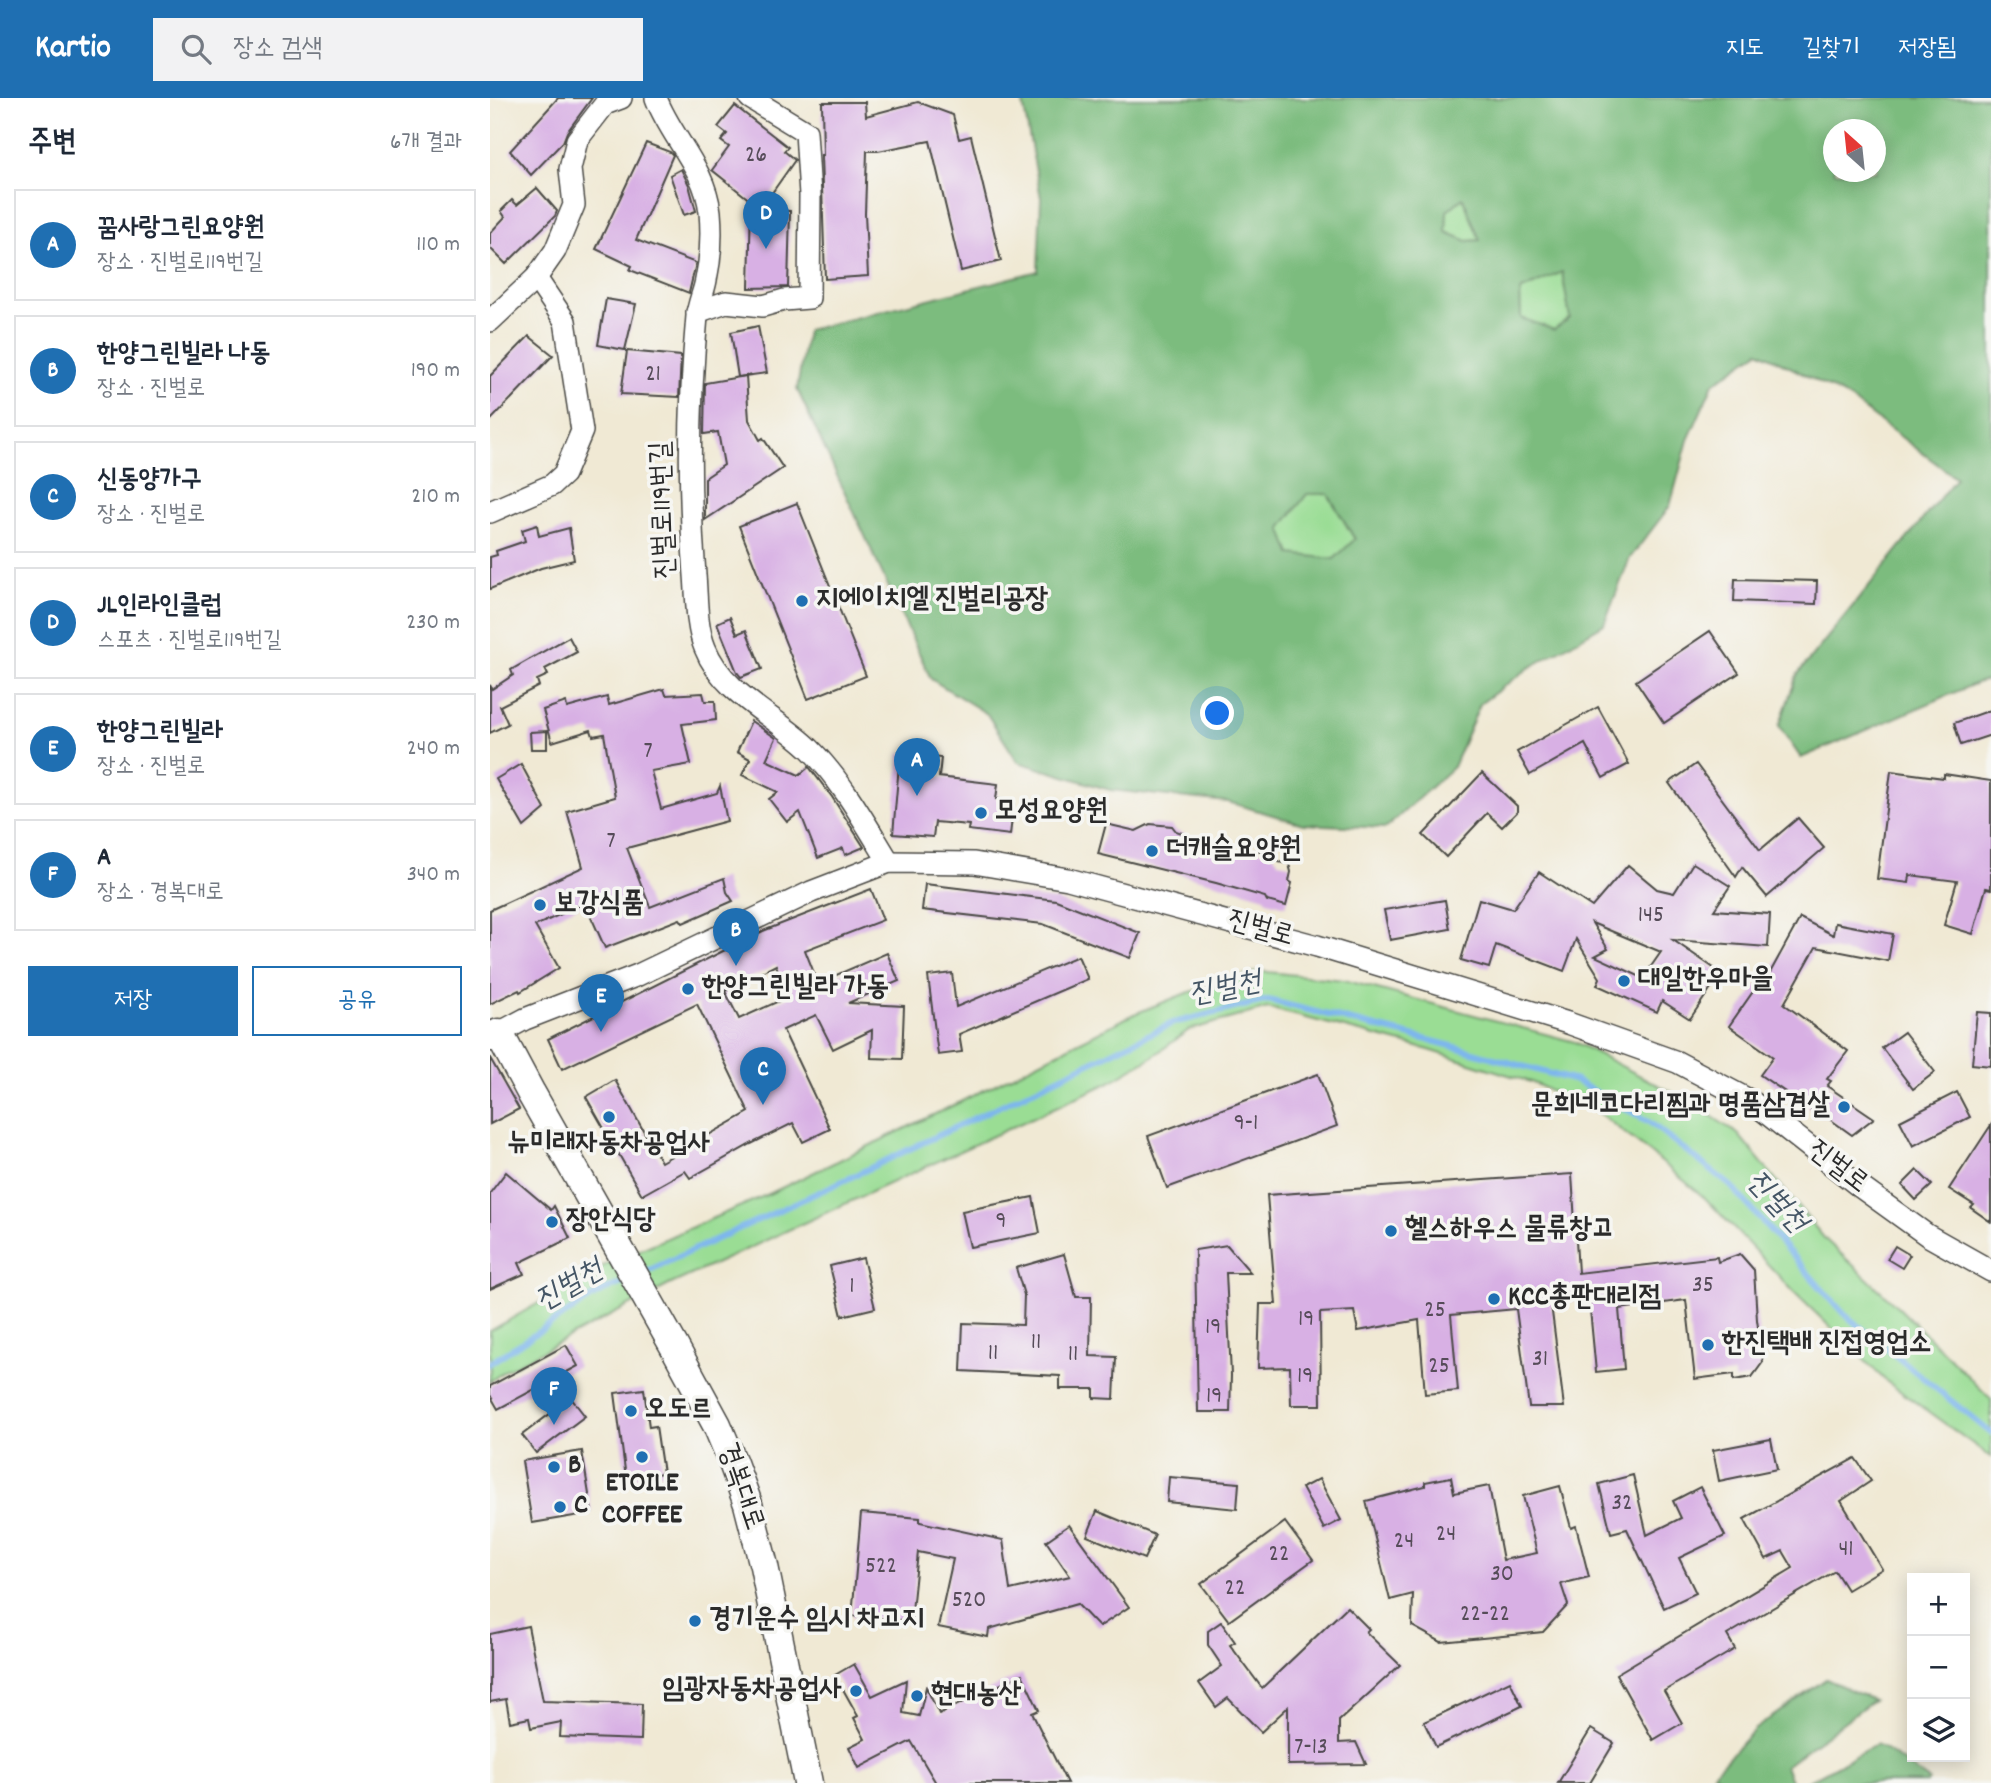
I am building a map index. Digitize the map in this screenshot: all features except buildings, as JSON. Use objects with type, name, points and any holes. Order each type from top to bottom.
[{"type":"street","points":[[490,321],[536,278],[555,251],[575,205],[570,169],[578,140],[605,104],[621,98]]},
{"type":"street","name":"진벌로119번길","points":[[656,98],[702,180],[709,209],[712,245],[697,312],[690,414],[691,515],[698,620],[703,645],[713,667],[730,685],[810,749],[832,775],[889,862]]},
{"type":"street","points":[[697,312],[726,302],[763,306],[784,300],[809,298],[810,195],[806,132],[750,98]]},
{"type":"street","points":[[490,512],[552,485],[564,474],[582,431],[565,321],[536,278]]},
{"type":"street","name":"진벌로","points":[[494,1035],[526,1019],[638,975],[811,892],[889,862],[974,863],[1068,879],[1203,913],[1568,1023],[1677,1062],[1751,1101],[1927,1235],[1991,1271]]},
{"type":"street","name":"경복대로","points":[[494,1035],[612,1236],[717,1425],[748,1504],[764,1566],[808,1783]]},
{"type":"green space","points":[[1022,98],[1991,98],[1991,680],[1979,682],[1801,758],[1779,726],[1797,675],[1956,478],[1846,396],[1759,351],[1713,384],[1688,440],[1670,506],[1630,558],[1604,624],[1529,668],[1480,704],[1453,767],[1386,828],[1303,824],[1228,802],[1110,790],[1018,762],[987,714],[931,679],[797,389],[807,330],[1038,271],[1041,198]],"holes":[[[1463,198],[1480,240],[1467,241],[1446,232],[1447,211]],[[1562,272],[1570,318],[1554,330],[1521,318],[1520,291]],[[1307,494],[1328,494],[1355,539],[1334,559],[1291,554],[1281,528]]]},
{"type":"green space","points":[[1463,197],[1480,240],[1467,241],[1446,232],[1447,211]]},
{"type":"green space","points":[[1562,272],[1570,318],[1554,330],[1521,318],[1520,291]]},
{"type":"green space","points":[[1307,494],[1328,494],[1355,540],[1334,559],[1291,555],[1281,528]]},
{"type":"green space","points":[[1258,971],[1344,980],[1575,1042],[1689,1101],[1738,1134],[1825,1239],[1991,1399],[1991,1457],[1886,1381],[1795,1293],[1706,1199],[1595,1110],[1531,1082],[1429,1050],[1268,1008],[1189,1030],[1152,1057],[1108,1083],[669,1285],[504,1371],[490,1382],[490,1331],[607,1264],[771,1193],[1132,1015],[1184,994]]},
{"type":"green space","points":[[1826,1679],[1873,1700],[1785,1766],[1792,1783],[1727,1783],[1713,1773],[1755,1729]]},
{"type":"green space","points":[[1877,1744],[1929,1780],[1927,1783],[1805,1783]]},
{"type":"waterway","name":"진벌천","points":[[641,1274],[1173,1023],[1268,1000],[1448,1045],[1576,1081],[1649,1122],[1731,1186],[1844,1314],[1991,1433]]},
{"type":"waterway","name":"진벌천","points":[[490,1363],[597,1294],[628,1280]]},
{"type":"place","name":"JL인라인클럽","points":[[766,249]]},
{"type":"place","name":"지에이치엘 진벌리공장","points":[[802,601]]},
{"type":"place","name":"꿈사랑그린요양원","points":[[917,796]]},
{"type":"place","name":"모성요양원","points":[[981,813]]},
{"type":"place","name":"더캐슬요양원","points":[[1152,851]]},
{"type":"place","name":"보강식품","points":[[540,905]]},
{"type":"place","name":"한양그린빌라 나동","points":[[736,966]]},
{"type":"place","name":"대일한우마을","points":[[1624,981]]},
{"type":"place","name":"한양그린빌라 가동","points":[[688,989]]},
{"type":"place","name":"한양그린빌라","points":[[601,1032]]},
{"type":"place","name":"신동양가구","points":[[763,1105]]},
{"type":"place","name":"문희네코다리찜과 명품삼겹살","points":[[1844,1107]]},
{"type":"place","name":"뉴미래자동차공업사","points":[[609,1117]]},
{"type":"place","name":"장안식당","points":[[552,1222]]},
{"type":"place","name":"헬스하우스 물류창고","points":[[1391,1231]]},
{"type":"place","name":"KCC총판대리점","points":[[1494,1299]]},
{"type":"place","name":"한진택배 진접영업소","points":[[1708,1345]]},
{"type":"place","name":"오도르","points":[[631,1411]]},
{"type":"place","name":"A","points":[[554,1425]]},
{"type":"place","name":"ETOILE COFFEE","points":[[642,1457]]},
{"type":"place","name":"B","points":[[554,1467]]},
{"type":"place","name":"C","points":[[560,1507]]},
{"type":"place","name":"경기운수 임시 차고지","points":[[695,1621]]},
{"type":"place","name":"임광자동차공업사","points":[[856,1691]]},
{"type":"place","name":"현대농산","points":[[917,1696]]}]
